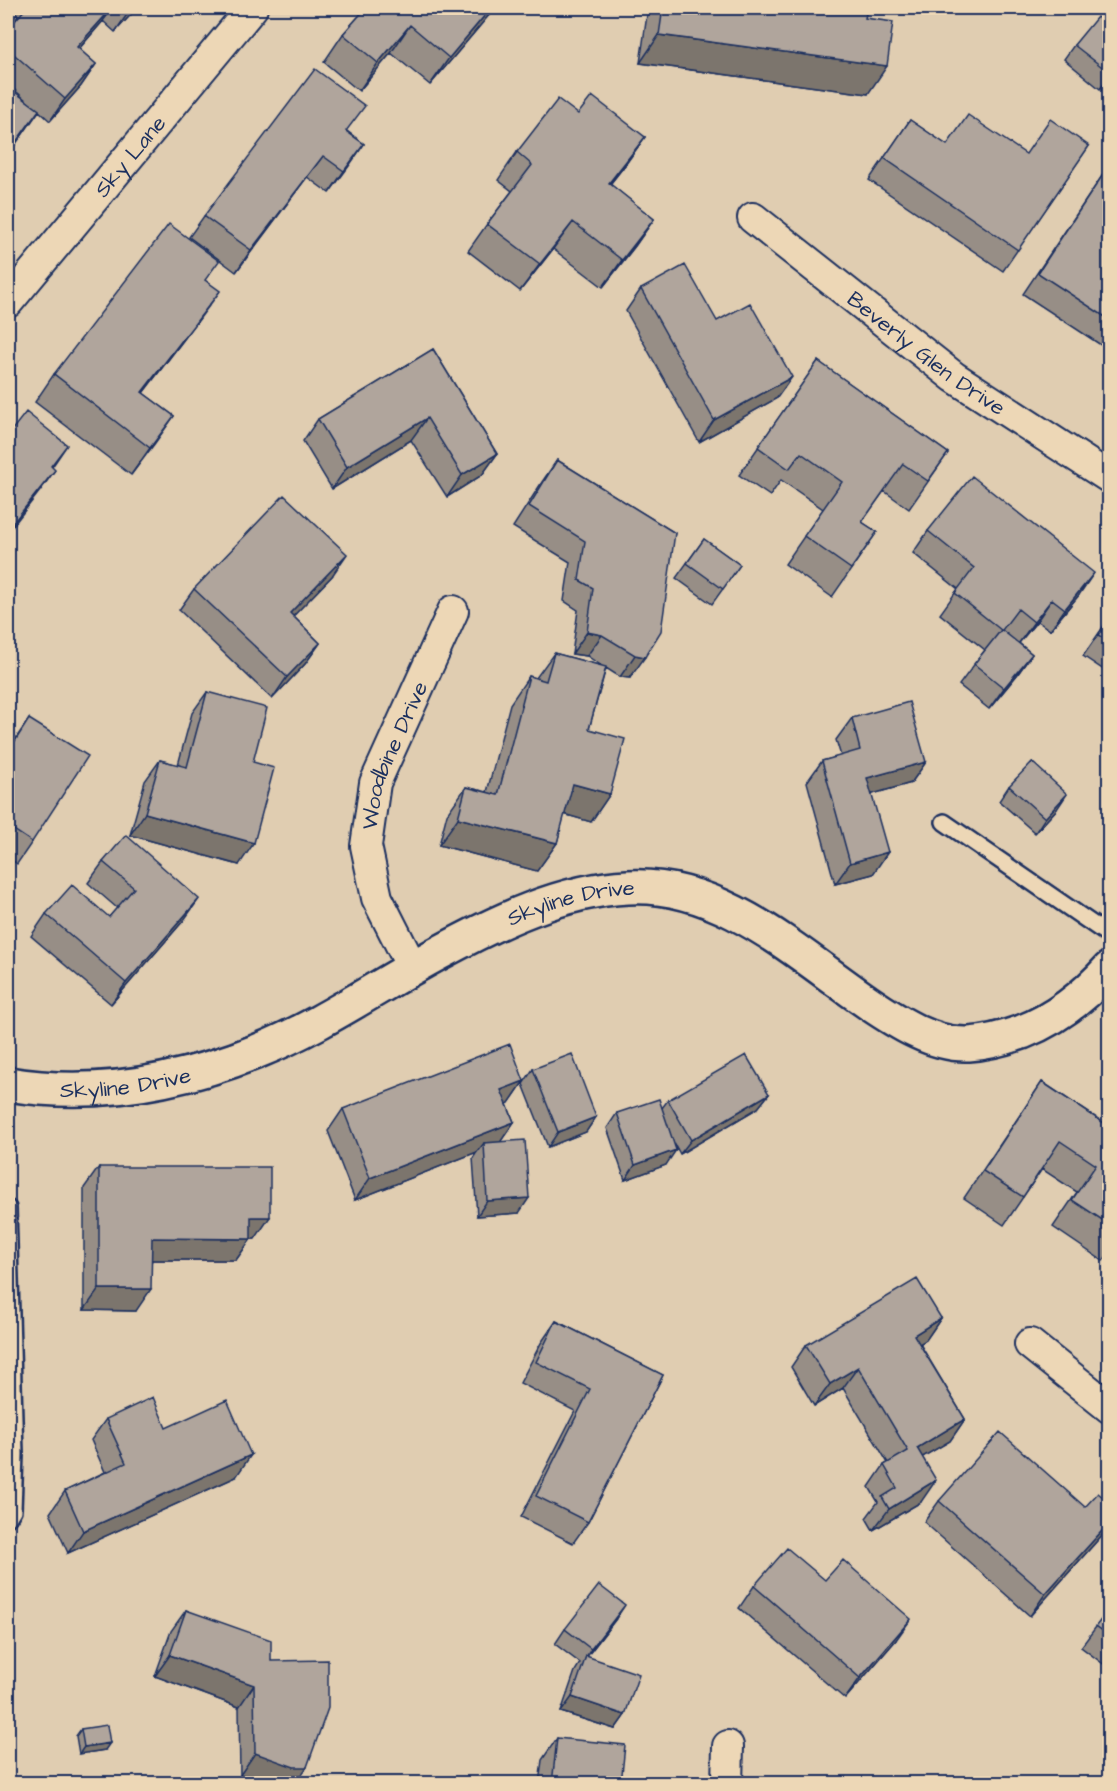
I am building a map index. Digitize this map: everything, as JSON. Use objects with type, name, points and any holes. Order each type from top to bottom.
[{"type":"street","name":"Sky Lane","points":[[8,302],[252,8]]},
{"type":"street","name":"Beverly Glen Drive","points":[[753,218],[954,377],[1110,478]]},
{"type":"street","name":"Woodbine Drive","points":[[412,967],[377,898],[366,846],[375,783],[453,611]]},
{"type":"street","name":"Skyline Drive","points":[[8,1084],[86,1090],[145,1084],[200,1071],[260,1051],[319,1021],[412,967],[477,933],[539,907],[582,894],[627,886],[667,888],[709,901],[757,924],[894,1020],[932,1038],[967,1045],[1004,1038],[1042,1024],[1076,1002],[1110,968]]},
{"type":"street","points":[[1030,1344],[1110,1408]]},
{"type":"street","points":[[727,1784],[728,1746]]},
{"type":"lane","points":[[944,822],[1110,936]]},
{"type":"lane","points":[[8,1208],[15,1454],[13,1510],[8,1518]]},
{"type":"building","points":[[26,8],[112,8],[77,47],[96,64],[65,99],[8,49],[8,29]]},
{"type":"building","points":[[366,8],[491,8],[449,58],[410,25],[378,63],[343,34]]},
{"type":"building","points":[[663,8],[867,8],[865,18],[893,22],[887,66],[659,35]]},
{"type":"building","points":[[1097,17],[1110,27],[1110,73],[1074,45]]},
{"type":"building","points":[[315,69],[365,106],[346,131],[364,144],[344,171],[323,156],[251,250],[204,216]]},
{"type":"building","points":[[8,87],[39,110],[8,153]]},
{"type":"building","points":[[592,96],[645,137],[609,183],[654,219],[622,260],[573,222],[540,264],[487,224],[532,165],[517,152],[558,99],[578,114]]},
{"type":"building","points":[[968,115],[1026,154],[1050,119],[1089,146],[1018,250],[884,158],[910,120],[947,145]]},
{"type":"building","points":[[1110,164],[1110,320],[1038,273]]},
{"type":"building","points":[[169,224],[219,261],[205,280],[220,291],[142,392],[174,416],[150,448],[54,374]]},
{"type":"building","points":[[685,265],[717,321],[750,303],[792,377],[714,420],[641,289]]},
{"type":"building","points":[[433,349],[497,454],[462,475],[427,418],[347,467],[318,419]]},
{"type":"building","points":[[818,361],[948,453],[928,481],[903,464],[862,522],[877,532],[851,569],[804,536],[842,482],[801,453],[789,469],[758,447]]},
{"type":"building","points":[[26,412],[67,445],[51,466],[55,470],[8,529],[8,435]]},
{"type":"building","points":[[557,460],[675,533],[661,631],[645,657],[635,655],[602,635],[587,632],[593,588],[579,580],[585,541],[529,506]]},
{"type":"building","points":[[972,476],[1094,573],[1065,609],[1052,599],[1034,622],[1018,609],[1002,630],[1032,654],[1004,688],[974,664],[1001,630],[955,593],[974,568],[928,531]]},
{"type":"building","points":[[284,495],[347,554],[290,613],[320,643],[287,677],[194,589]]},
{"type":"building","points":[[704,539],[740,565],[723,589],[687,563]]},
{"type":"building","points":[[1110,618],[1110,642],[1098,635]]},
{"type":"building","points":[[554,653],[606,667],[589,729],[625,739],[610,794],[573,784],[557,843],[458,818],[466,787],[498,795],[529,676],[546,681]]},
{"type":"building","points":[[207,692],[267,708],[253,762],[274,768],[254,843],[145,813],[160,760],[187,767]]},
{"type":"building","points":[[909,702],[926,762],[867,778],[888,852],[850,863],[822,761],[860,750],[852,718]]},
{"type":"building","points":[[29,719],[88,756],[32,842],[8,826],[8,752]]},
{"type":"building","points":[[1032,762],[1067,794],[1045,818],[1009,786]]},
{"type":"building","points":[[126,835],[199,899],[126,983],[46,914],[72,885],[109,917],[134,888],[103,862]]},
{"type":"building","points":[[510,1044],[524,1081],[501,1090],[514,1122],[370,1178],[343,1109]]},
{"type":"building","points":[[572,1054],[596,1117],[558,1132],[533,1069]]},
{"type":"building","points":[[746,1055],[769,1094],[691,1140],[668,1100]]},
{"type":"building","points":[[1042,1082],[1110,1127],[1110,1225],[1072,1200],[1096,1165],[1060,1141],[1023,1197],[983,1171]]},
{"type":"building","points":[[659,1099],[676,1150],[635,1165],[617,1113]]},
{"type":"building","points":[[525,1140],[529,1198],[487,1201],[484,1143]]},
{"type":"building","points":[[99,1167],[270,1167],[270,1217],[251,1217],[251,1239],[152,1238],[151,1289],[99,1289]]},
{"type":"building","points":[[917,1279],[941,1318],[914,1335],[965,1419],[917,1448],[936,1480],[889,1509],[882,1497],[897,1488],[884,1465],[908,1451],[858,1367],[830,1384],[806,1345]]},
{"type":"building","points":[[556,1321],[663,1375],[588,1522],[536,1496],[590,1389],[536,1362]]},
{"type":"building","points":[[153,1397],[166,1428],[227,1400],[251,1455],[83,1531],[65,1491],[126,1463],[106,1419]]},
{"type":"building","points":[[1000,1432],[1085,1507],[1098,1493],[1110,1503],[1110,1522],[1045,1594],[939,1501]]},
{"type":"building","points":[[787,1548],[825,1580],[843,1560],[911,1619],[860,1678],[754,1586]]},
{"type":"building","points":[[599,1585],[625,1605],[591,1649],[565,1629]]},
{"type":"building","points":[[1110,1608],[1110,1636],[1096,1626]]},
{"type":"building","points":[[186,1610],[271,1640],[271,1661],[328,1660],[328,1708],[307,1767],[294,1767],[255,1753],[254,1685],[170,1655]]},
{"type":"building","points":[[586,1656],[639,1674],[625,1715],[572,1697]]},
{"type":"building","points":[[107,1725],[110,1743],[84,1747],[81,1729]]},
{"type":"building","points":[[557,1738],[625,1745],[621,1784],[552,1784]]}]
